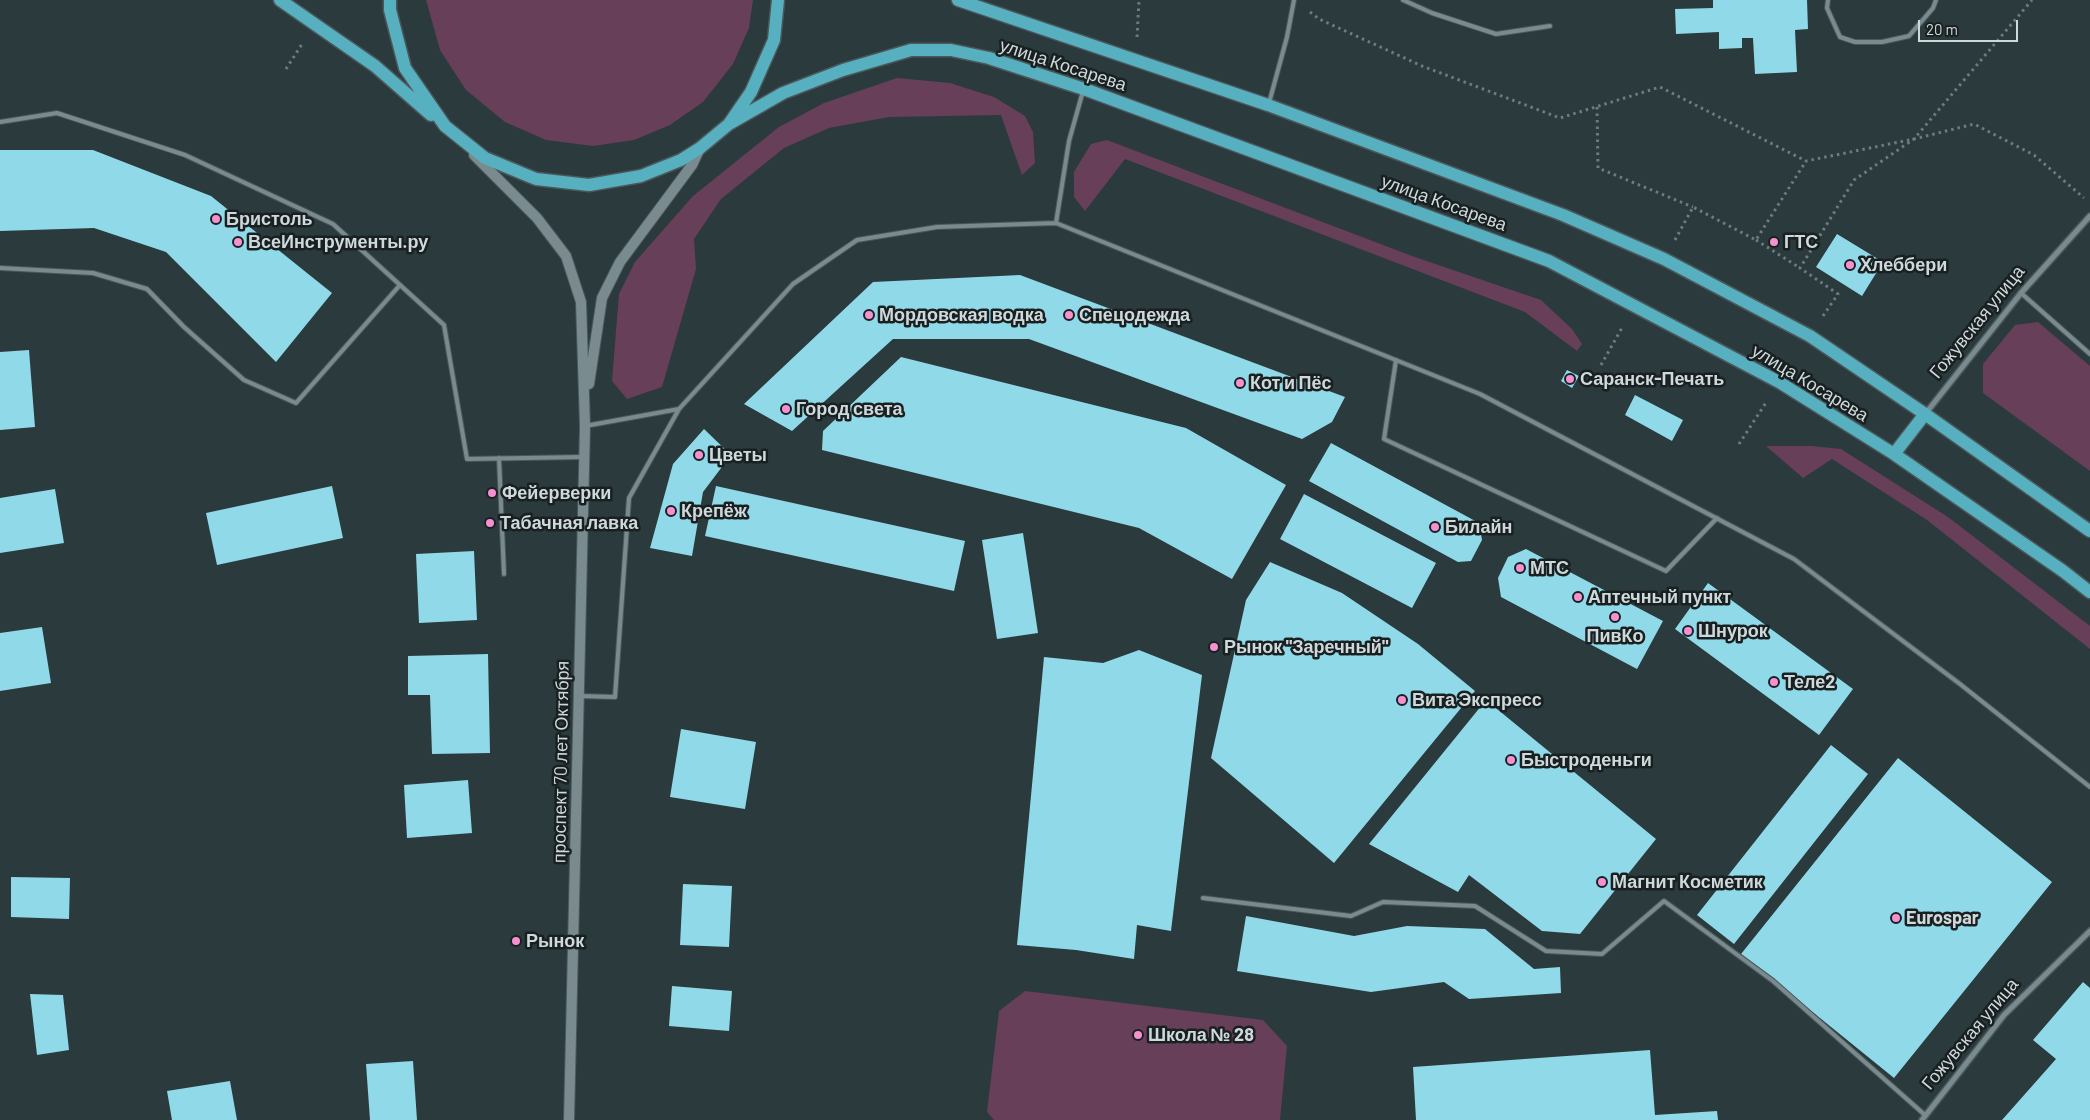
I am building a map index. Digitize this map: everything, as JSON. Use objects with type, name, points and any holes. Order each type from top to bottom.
[{"type":"main road","points":[[280,0],[375,66],[445,126],[486,158],[536,179],[589,185],[641,176],[681,160],[700,148],[729,124],[751,92],[774,40],[778,0]]},
{"type":"main road","points":[[390,0],[390,10],[405,68],[445,126]]},
{"type":"main road","name":"улица Косарева","points":[[958,0],[1268,105],[1563,215],[1664,259],[1810,336],[1925,414],[2090,532]]},
{"type":"main road","name":"улица Косарева","points":[[729,124],[782,93],[843,70],[911,50],[951,50],[989,58],[1084,89],[1549,261],[1779,382],[1894,454],[2063,571],[2090,592]]},
{"type":"main road","name":"проспект 70 лет Октября","points":[[461,139],[474,155],[537,218],[566,256],[581,302],[586,426],[570,1120]]},
{"type":"main road","name":"проспект 70 лет Октября","points":[[586,405],[602,298],[620,262],[692,165],[700,148]]},
{"type":"main road","name":"Гожувская улица","points":[[1894,454],[1925,414]]},
{"type":"street","name":"Гожувская улица","points":[[1925,414],[2021,293],[2090,216]]},
{"type":"street","name":"Гожувская улица","points":[[1923,1118],[2004,1015],[2089,934]]},
{"type":"lane","points":[[1268,105],[1287,37],[1294,0]]},
{"type":"lane","points":[[1403,0],[1432,13],[1496,34],[1550,26]]},
{"type":"lane","points":[[1828,0],[1827,8],[1840,37],[1854,42],[1882,42],[1909,36],[1934,8],[1936,0]]},
{"type":"lane","points":[[1056,223],[1069,141],[1084,89]]},
{"type":"lane","points":[[0,122],[57,113],[185,155],[333,224],[444,325],[467,459],[585,457]]},
{"type":"lane","points":[[579,696],[614,697],[629,498],[679,409],[793,284],[857,240],[937,226],[1056,223],[1480,394],[1794,559],[1960,684],[2090,786]]},
{"type":"lane","points":[[0,268],[93,273],[147,289],[184,327],[244,380],[296,403],[400,285]]},
{"type":"lane","points":[[2021,293],[2090,354]]},
{"type":"lane","points":[[1396,360],[1384,439],[1666,572],[1717,518]]},
{"type":"lane","points":[[586,426],[679,409]]},
{"type":"lane","points":[[499,458],[504,574]]},
{"type":"lane","points":[[1203,898],[1351,916],[1383,902],[1475,906],[1546,951],[1602,954],[1664,901],[1773,980],[1923,1118]]},
{"type":"path","points":[[1136,59],[1139,0]]},
{"type":"path","points":[[1800,268],[1854,180],[1914,139],[2032,0]]},
{"type":"path","points":[[1304,6],[1318,19],[1422,66],[1560,118],[1660,87],[1806,161],[1914,139],[1974,124],[2034,155],[2066,181],[2090,204]]},
{"type":"path","points":[[1597,107],[1598,168],[1693,206]]},
{"type":"path","points":[[1756,240],[1838,294],[1810,336]]},
{"type":"path","points":[[1739,444],[1779,382]]},
{"type":"shaded area","points":[[426,0],[753,0],[749,28],[733,64],[703,102],[670,125],[634,140],[593,146],[546,140],[505,122],[466,90],[440,50]]},
{"type":"shaded area","points":[[897,78],[950,83],[994,97],[1025,116],[1033,132],[1035,163],[1022,175],[1001,115],[889,117],[829,128],[784,148],[721,199],[694,239],[696,269],[662,387],[627,399],[612,381],[619,294],[635,262],[693,196],[779,127],[824,103]]},
{"type":"shaded area","points":[[1107,140],[1412,256],[1541,300],[1572,329],[1582,344],[1577,351],[1525,312],[1125,159],[1085,211],[1074,197],[1074,172],[1091,144]]},
{"type":"shaded area","points":[[2038,322],[2090,366],[2090,471],[1983,393],[1983,364],[2015,325]]},
{"type":"shaded area","points":[[1766,446],[1812,446],[1841,449],[1948,517],[2090,626],[2090,649],[1927,520],[1832,459],[1803,478]]},
{"type":"shaded area","points":[[1025,991],[1263,1020],[1287,1046],[1280,1120],[994,1120],[987,1112],[999,1011]]},
{"type":"building","points":[[1713,0],[1807,0],[1808,29],[1795,30],[1797,72],[1755,74],[1753,38],[1742,38],[1742,48],[1719,49],[1719,32],[1676,34],[1675,9],[1713,8]]},
{"type":"building","points":[[0,150],[93,150],[211,196],[332,293],[276,362],[166,252],[94,228],[0,231]]},
{"type":"building","name":"Хлеббери","points":[[1837,234],[1883,262],[1862,296],[1816,267]]},
{"type":"building","points":[[1020,275],[1345,397],[1332,422],[1302,439],[1029,339],[893,339],[792,431],[744,404],[873,282]]},
{"type":"building","points":[[29,350],[35,427],[0,430],[0,352]]},
{"type":"building","points":[[901,357],[1186,428],[1286,485],[1232,579],[1139,528],[822,450],[823,431]]},
{"type":"building","name":"Саранск-Печать","points":[[1567,370],[1579,376],[1572,388],[1561,381]]},
{"type":"building","points":[[1635,395],[1683,420],[1672,441],[1625,415]]},
{"type":"building","points":[[704,429],[731,455],[703,492],[692,556],[650,548],[673,464]]},
{"type":"building","points":[[1331,443],[1479,523],[1482,540],[1471,561],[1458,562],[1309,481]]},
{"type":"building","points":[[332,486],[343,538],[217,565],[206,513]]},
{"type":"building","points":[[716,486],[965,541],[954,591],[705,536]]},
{"type":"building","points":[[55,489],[64,543],[0,553],[0,498]]},
{"type":"building","points":[[1304,494],[1436,563],[1412,608],[1280,539]]},
{"type":"building","points":[[1023,533],[1038,633],[997,639],[982,540]]},
{"type":"building","points":[[1526,549],[1663,621],[1637,669],[1501,597],[1498,578],[1508,557]]},
{"type":"building","points":[[474,551],[477,620],[419,623],[416,554]]},
{"type":"building","points":[[1270,562],[1342,593],[1418,644],[1475,691],[1334,863],[1211,758],[1246,600]]},
{"type":"building","points":[[1708,583],[1853,689],[1819,735],[1675,629]]},
{"type":"building","points":[[42,627],[51,683],[0,691],[0,633]]},
{"type":"building","points":[[1139,650],[1202,675],[1171,931],[1137,925],[1134,959],[1076,950],[1017,945],[1044,657],[1103,663]]},
{"type":"building","points":[[488,654],[490,753],[432,754],[430,695],[408,695],[408,656]]},
{"type":"building","points":[[1486,700],[1656,839],[1580,934],[1542,931],[1469,875],[1458,892],[1369,844]]},
{"type":"building","points":[[681,729],[756,742],[745,809],[670,797]]},
{"type":"building","points":[[1831,745],[1868,774],[1734,944],[1697,915]]},
{"type":"building","name":"Eurospar","points":[[1898,758],[2052,882],[1894,1078],[1741,954]]},
{"type":"building","points":[[468,780],[472,833],[407,838],[404,785]]},
{"type":"building","points":[[11,877],[70,878],[69,919],[11,917]]},
{"type":"building","points":[[683,884],[732,886],[729,947],[680,945]]},
{"type":"building","points":[[1246,916],[1354,936],[1407,926],[1485,929],[1534,969],[1560,967],[1561,993],[1469,999],[1444,982],[1371,992],[1237,971]]},
{"type":"building","points":[[2083,982],[2090,988],[2090,1120],[2002,1120],[2056,1059],[2033,1040]]},
{"type":"building","points":[[672,986],[732,991],[729,1031],[669,1026]]},
{"type":"building","points":[[30,994],[63,995],[69,1050],[37,1055]]},
{"type":"building","points":[[1650,1050],[1655,1115],[1717,1111],[1718,1120],[1416,1120],[1413,1067]]},
{"type":"building","points":[[413,1061],[417,1120],[370,1120],[366,1064]]},
{"type":"building","points":[[230,1081],[237,1120],[172,1120],[167,1091]]},
{"type":"place","name":"Бристоль","points":[[216,219]]},
{"type":"place","name":"ВсеИнструменты.ру","points":[[238,242]]},
{"type":"place","name":"ГТС","points":[[1774,242]]},
{"type":"place","name":"Хлеббери","points":[[1850,265]]},
{"type":"place","name":"Мордовская водка","points":[[869,315]]},
{"type":"place","name":"Спецодежда","points":[[1069,315]]},
{"type":"place","name":"Саранск-Печать","points":[[1570,379]]},
{"type":"place","name":"Кот и Пёс","points":[[1240,383]]},
{"type":"place","name":"Город света","points":[[786,409]]},
{"type":"place","name":"Цветы","points":[[699,455]]},
{"type":"place","name":"Фейерверки","points":[[492,493]]},
{"type":"place","name":"Крепёж","points":[[671,511]]},
{"type":"place","name":"Табачная лавка","points":[[490,523]]},
{"type":"place","name":"Билайн","points":[[1435,527]]},
{"type":"place","name":"МТС","points":[[1520,568]]},
{"type":"place","name":"Аптечный пункт","points":[[1578,597]]},
{"type":"place","name":"ПивКо","points":[[1615,617]]},
{"type":"place","name":"Шнурок","points":[[1688,631]]},
{"type":"place","name":"Рынок \"Заречный\"","points":[[1214,647]]},
{"type":"place","name":"Теле2","points":[[1774,682]]},
{"type":"place","name":"Вита Экспресс","points":[[1402,700]]},
{"type":"place","name":"Быстроденьги","points":[[1511,760]]},
{"type":"place","name":"Магнит Косметик","points":[[1602,882]]},
{"type":"place","name":"Eurospar","points":[[1896,918]]},
{"type":"place","name":"Рынок","points":[[516,941]]},
{"type":"place","name":"Школа № 28","points":[[1138,1035]]}]
